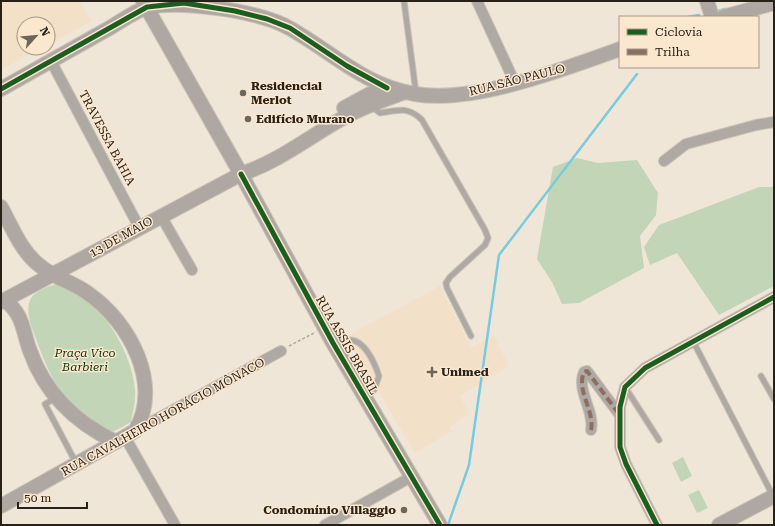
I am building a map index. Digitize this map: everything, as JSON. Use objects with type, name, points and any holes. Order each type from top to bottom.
[{"type":"main road","points":[[707,1],[712,16]]},
{"type":"main road","points":[[1,89],[51,61],[145,4],[184,3],[236,11],[267,19],[290,28],[378,86],[376,96],[352,109],[343,118]]},
{"type":"main road","points":[[727,16],[774,3]]},
{"type":"main road","name":"RUA ASSIS BRASIL","points":[[145,4],[241,174],[333,343],[440,525]]},
{"type":"main road","name":"RUA SÃO PAULO","points":[[378,86],[411,93],[469,94],[550,73],[619,50]]},
{"type":"main road","name":"13 DE MAIO","points":[[241,174],[250,165],[378,86]]},
{"type":"main road","name":"13 DE MAIO","points":[[3,301],[139,227],[241,174],[280,156],[343,118],[370,106],[411,93]]},
{"type":"main road","points":[[1,207],[31,264],[33,274],[28,287]]},
{"type":"main road","points":[[3,301],[18,313],[47,403],[66,410],[95,432],[125,436],[141,420],[146,393],[142,368],[136,353],[118,323],[98,301],[79,287],[39,265],[26,252]]},
{"type":"main road","name":"RUA CAVALHEIRO HORÁCIO MÔNACO","points":[[1,506],[125,436]]},
{"type":"main road","points":[[719,525],[774,496]]},
{"type":"street","points":[[477,1],[515,83]]},
{"type":"street","name":"TRAVESSA BAHIA","points":[[51,61],[139,227]]},
{"type":"street","points":[[664,161],[686,144],[756,125],[774,122]]},
{"type":"street","points":[[161,216],[192,270]]},
{"type":"street","points":[[657,525],[620,447],[619,414],[625,387],[645,368],[693,340],[774,297]]},
{"type":"street","name":"RUA CAVALHEIRO HORÁCIO MÔNACO","points":[[125,436],[281,351]]},
{"type":"street","points":[[591,430],[590,416],[583,385],[584,372],[587,372],[594,378],[619,414]]},
{"type":"street","points":[[125,436],[175,525]]},
{"type":"street","points":[[325,525],[412,477]]},
{"type":"lane","points":[[404,1],[411,93]]},
{"type":"lane","points":[[370,106],[380,113],[405,110],[415,113],[422,120],[485,230],[488,238],[485,245],[450,277],[446,283],[446,288],[471,336]]},
{"type":"lane","points":[[693,340],[774,496]]},
{"type":"lane","points":[[333,343],[355,341],[364,348],[379,376],[374,390],[366,398]]},
{"type":"lane","points":[[762,376],[774,399]]},
{"type":"lane","points":[[625,387],[660,440]]},
{"type":"lane","points":[[47,403],[76,464]]},
{"type":"path","points":[[281,351],[324,327]]},
{"type":"shaded area","points":[[1,1],[80,1],[92,21],[56,41],[56,16],[16,16],[16,56],[27,56],[1,70]]},
{"type":"shaded area","name":"Unimed","points":[[440,286],[471,347],[494,336],[509,366],[460,396],[469,414],[450,427],[452,431],[415,453],[345,337]]},
{"type":"green space","points":[[577,158],[598,163],[637,160],[658,193],[656,215],[640,236],[644,268],[579,303],[562,304],[552,282],[537,259],[553,167]]},
{"type":"green space","points":[[759,187],[774,187],[774,286],[719,315],[677,253],[650,265],[644,247],[659,225]]},
{"type":"green space","name":"Praça Vico Barbieri","points":[[56,284],[71,289],[85,298],[98,310],[110,325],[127,358],[135,389],[131,422],[113,432],[84,417],[62,394],[47,366],[33,332],[28,311],[30,301],[37,292]]},
{"type":"green space","points":[[683,457],[692,476],[681,482],[672,463]]},
{"type":"green space","points":[[699,490],[708,508],[697,513],[688,495]]},
{"type":"waterway","points":[[715,12],[725,9]]},
{"type":"waterway","points":[[694,16],[699,15]]},
{"type":"waterway","points":[[448,525],[469,465],[499,255],[637,74]]},
{"type":"marked path","points":[[591,430],[592,423],[582,386],[584,372],[587,371],[619,414]]},
{"type":"cycle path","points":[[1,89],[147,7],[184,3],[235,11],[267,19],[290,28],[347,66],[387,88]]},
{"type":"cycle path","points":[[241,174],[333,343],[440,525]]},
{"type":"cycle path","points":[[657,525],[626,464],[620,447],[620,407],[625,387],[645,368],[774,297]]},
{"type":"place","name":"Residencial Merlot","points":[[243,93]]},
{"type":"place","name":"Edifício Murano","points":[[248,119]]},
{"type":"place","name":"Unimed","points":[[432,372]]},
{"type":"place","name":"Condomínio Villaggio","points":[[404,510]]}]
